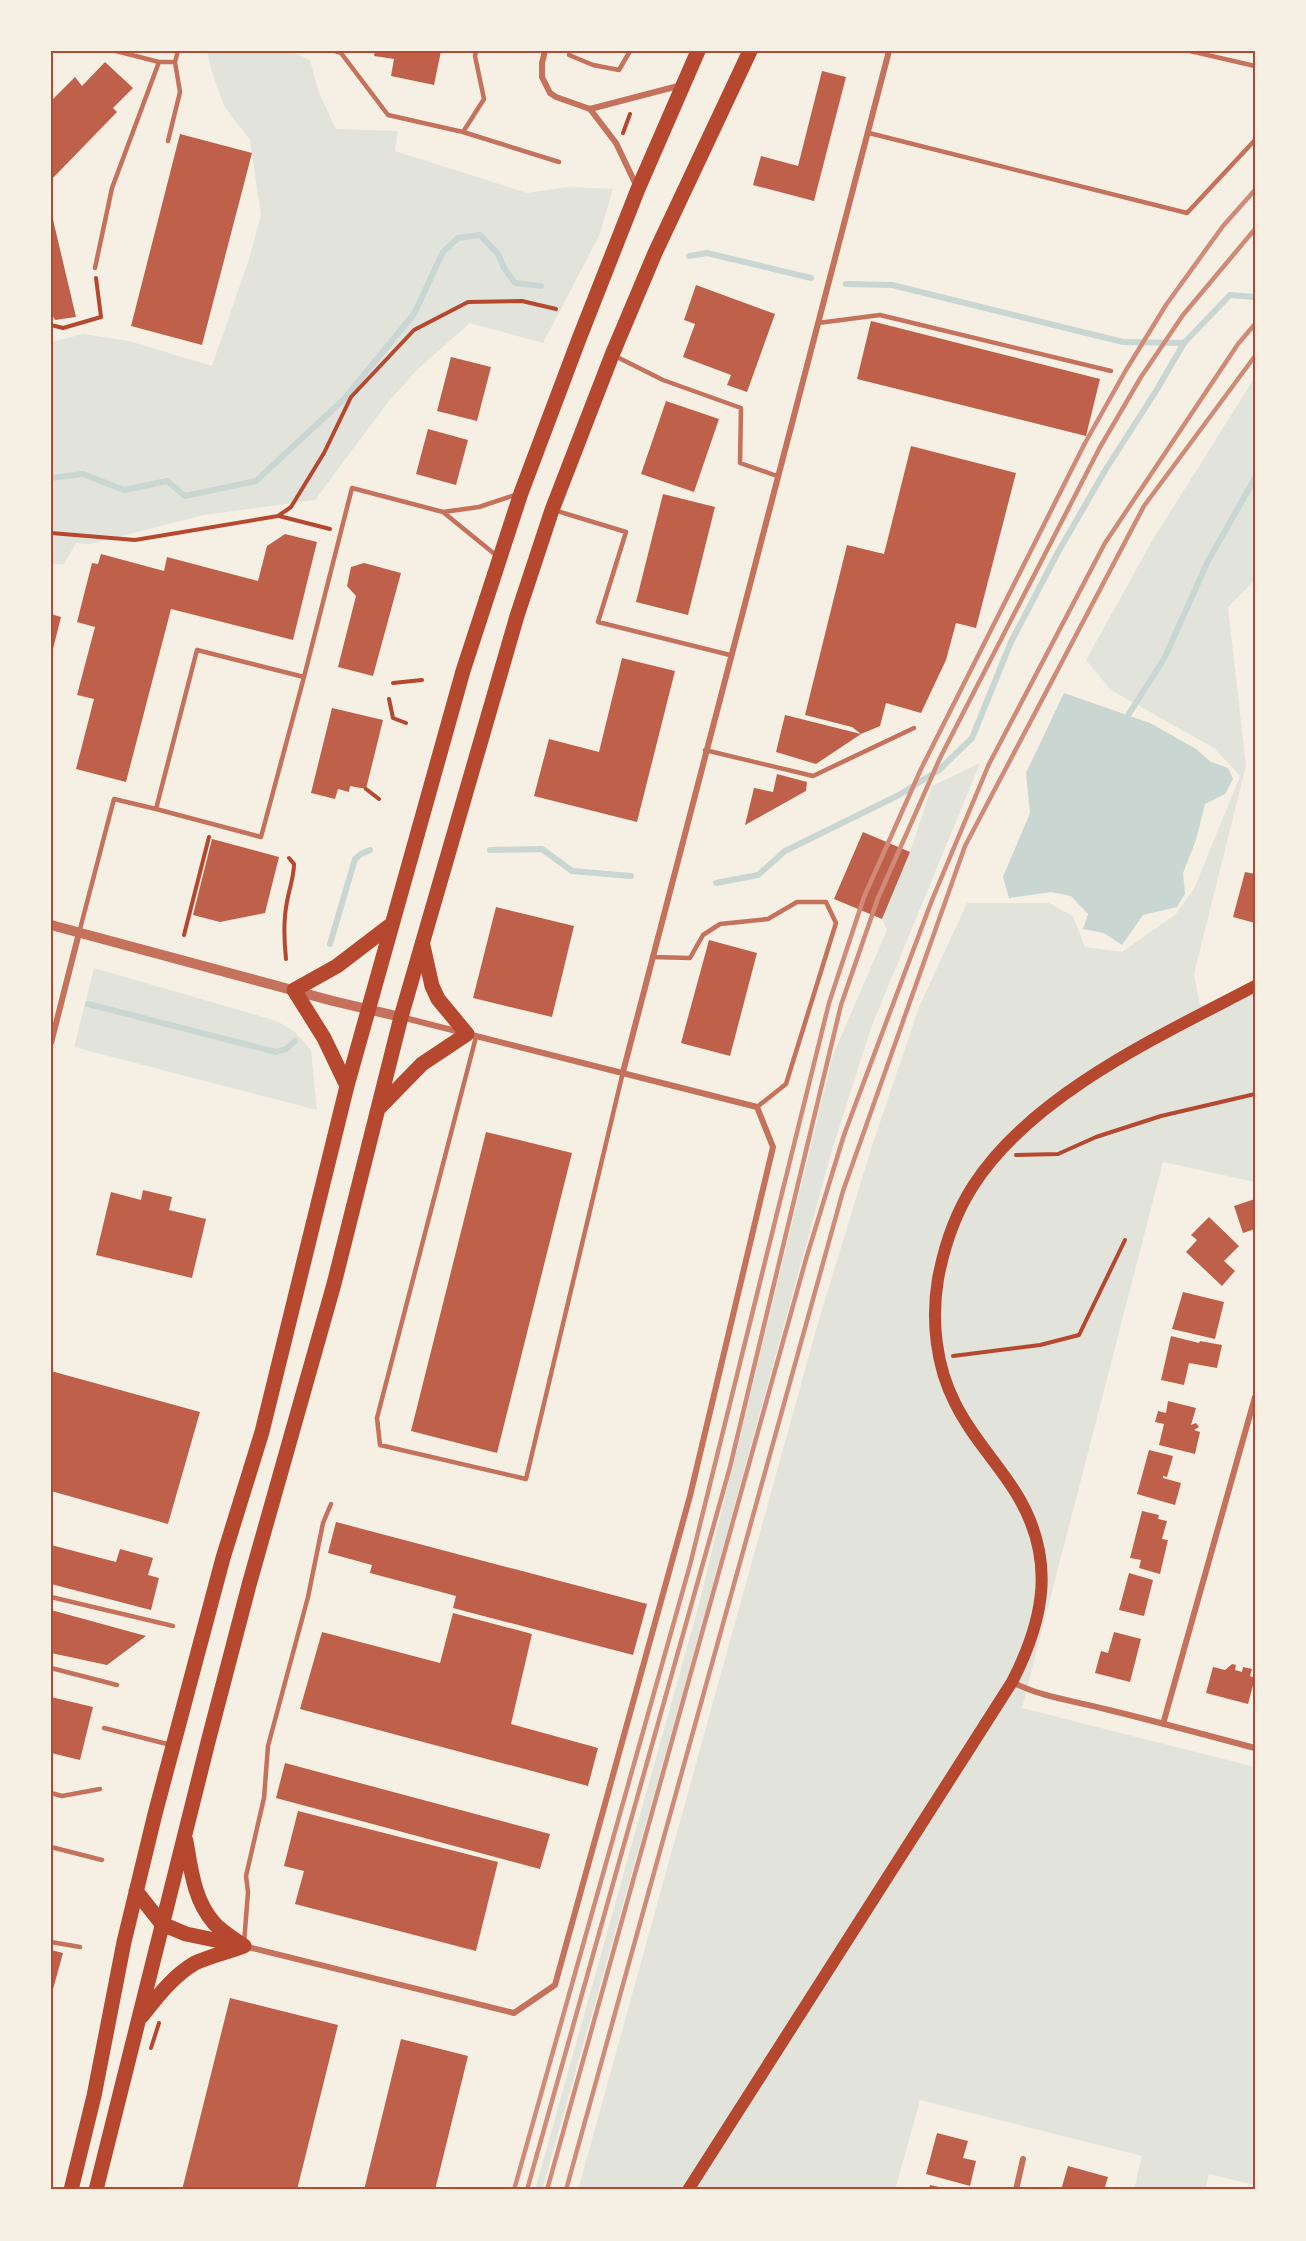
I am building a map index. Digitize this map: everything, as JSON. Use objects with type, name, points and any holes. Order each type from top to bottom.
[{"type":"main road","points":[[71,2190],[92,2105],[116,1976],[172,1746],[223,1558],[260,1441],[347,1086],[463,671],[521,493],[638,189],[698,51]]},
{"type":"main road","points":[[96,2190],[252,1575],[331,1294],[401,1017],[514,628],[552,510],[612,355],[655,253],[750,51]]},
{"type":"main road","points":[[347,1086],[324,1038],[294,990],[337,966],[392,924]]},
{"type":"main road","points":[[378,1109],[422,1064],[472,1036],[438,999],[432,986],[422,943]]},
{"type":"main road","points":[[688,2190],[1012,1682],[1029,1646],[1039,1613],[1042,1579],[1038,1545],[1030,1519],[1015,1492],[972,1432],[954,1401],[944,1377],[937,1342],[935,1306],[944,1252],[966,1196],[998,1154],[1041,1113],[1093,1075],[1145,1044],[1255,986]]},
{"type":"main road","points":[[185,1835],[192,1876],[202,1907],[216,1925],[244,1946]]},
{"type":"main road","points":[[136,1891],[162,1924],[186,1934],[244,1946]]},
{"type":"main road","points":[[139,2020],[164,1987],[186,1969],[198,1962],[244,1946]]},
{"type":"street","points":[[545,51],[542,76],[550,93],[590,109],[616,143],[638,189]]},
{"type":"street","points":[[623,1072],[705,750],[890,51]]},
{"type":"street","points":[[590,109],[682,85]]},
{"type":"street","points":[[51,925],[472,1036],[757,1107],[773,1147],[690,1496],[555,1985],[514,2013],[244,1946]]},
{"type":"street","points":[[51,1043],[79,933]]},
{"type":"street","points":[[1163,1724],[1255,1397]]},
{"type":"street","points":[[1012,1682],[1029,1691],[1047,1696],[1255,1748]]},
{"type":"street","points":[[1016,2190],[1023,2159]]},
{"type":"lane","points":[[116,51],[159,62],[175,62]]},
{"type":"lane","points":[[168,141],[180,92],[175,62],[178,51]]},
{"type":"lane","points":[[334,51],[341,53],[388,115],[464,132],[559,162]]},
{"type":"lane","points":[[464,132],[484,99],[475,56],[476,51]]},
{"type":"lane","points":[[570,51],[569,55],[592,65],[619,70],[630,51]]},
{"type":"lane","points":[[1190,51],[1255,66]]},
{"type":"lane","points":[[95,268],[112,188],[159,62]]},
{"type":"lane","points":[[869,133],[1187,213],[1255,140]]},
{"type":"lane","points":[[818,322],[880,315],[1111,371]]},
{"type":"lane","points":[[612,355],[663,380],[741,408],[740,463],[777,476]]},
{"type":"lane","points":[[79,933],[114,799],[261,837],[352,488],[443,512],[500,558]]},
{"type":"lane","points":[[443,512],[479,507],[521,493]]},
{"type":"lane","points":[[552,510],[626,532],[598,622],[730,655]]},
{"type":"lane","points":[[156,809],[197,650],[304,677]]},
{"type":"lane","points":[[705,750],[813,776],[914,728]]},
{"type":"lane","points":[[652,957],[690,958],[703,934],[720,924],[768,919],[797,902],[826,902],[836,923],[786,1084],[757,1107]]},
{"type":"lane","points":[[472,1036],[377,1418],[380,1445],[526,1479],[623,1072]]},
{"type":"lane","points":[[244,1946],[248,1892],[246,1876],[264,1798],[268,1746],[308,1597],[323,1523],[331,1504]]},
{"type":"lane","points":[[51,1597],[172,1626]]},
{"type":"lane","points":[[51,1668],[117,1685]]},
{"type":"lane","points":[[104,1728],[172,1746]]},
{"type":"lane","points":[[51,1793],[62,1796],[100,1790]]},
{"type":"lane","points":[[51,1847],[102,1860]]},
{"type":"lane","points":[[51,1942],[80,1947]]},
{"type":"path","points":[[622,134],[630,114]]},
{"type":"path","points":[[51,325],[63,328],[101,317],[95,268]]},
{"type":"path","points":[[278,516],[291,507],[313,471],[351,397],[414,330],[468,302],[522,301],[556,309]]},
{"type":"path","points":[[51,533],[135,540],[278,516],[342,531]]},
{"type":"path","points":[[393,683],[422,680]]},
{"type":"path","points":[[388,699],[393,718],[406,723]]},
{"type":"path","points":[[366,789],[379,799]]},
{"type":"path","points":[[183,935],[209,837]]},
{"type":"path","points":[[286,959],[284,936],[286,903],[294,876],[294,864],[289,858]]},
{"type":"path","points":[[998,1154],[1058,1154],[1096,1137],[1161,1116],[1255,1094]]},
{"type":"path","points":[[940,1358],[1040,1345],[1079,1335],[1125,1240]]},
{"type":"path","points":[[151,2051],[160,2019]]},
{"type":"shaded area","points":[[207,51],[291,51],[310,60],[319,93],[336,129],[398,131],[395,151],[527,193],[568,187],[613,189],[599,236],[543,343],[470,323],[419,368],[388,402],[315,500],[204,515],[90,544],[76,543],[64,564],[51,565],[51,342],[83,334],[129,341],[212,366],[249,259],[261,215],[250,140],[224,106]]},
{"type":"shaded area","points":[[1255,377],[1255,580],[1228,607],[1246,766],[1194,974],[1202,1015],[1255,991],[1255,1182],[1163,1162],[1022,1708],[1255,1767],[1255,2185],[1209,2174],[1205,2190],[1134,2190],[1142,2156],[920,2100],[895,2190],[578,2190],[818,1323],[871,1149],[919,1007],[967,903],[1049,903],[1073,916],[1085,947],[1122,952],[1176,914],[1194,889],[1240,776],[1214,748],[1111,690],[1086,660],[1152,541]]},
{"type":"shaded area","points":[[1064,693],[1150,723],[1196,749],[1211,762],[1228,768],[1233,779],[1225,794],[1205,804],[1196,840],[1183,873],[1185,894],[1177,907],[1143,915],[1122,945],[1104,933],[1083,929],[1088,914],[1071,896],[1051,892],[1009,898],[1003,877],[1030,813],[1026,773]]},
{"type":"shaded area","points":[[980,763],[871,1028],[832,1150],[690,1668],[542,2190],[535,2190],[698,1608],[833,1055],[887,930],[882,919],[910,852],[932,786]]},
{"type":"shaded area","points":[[94,968],[277,1021],[295,1032],[311,1050],[317,1110],[74,1047]]},
{"type":"building","points":[[375,51],[441,51],[434,85],[391,76],[394,59],[374,56]]},
{"type":"building","points":[[105,62],[133,88],[113,108],[117,112],[51,180],[51,101],[75,77],[82,86]]},
{"type":"building","points":[[822,71],[846,77],[814,201],[753,185],[761,156],[798,166]]},
{"type":"building","points":[[180,134],[252,153],[202,345],[131,326]]},
{"type":"building","points":[[51,211],[76,317],[55,320],[51,313]]},
{"type":"building","points":[[696,285],[775,314],[747,392],[727,385],[731,375],[683,357],[695,324],[684,320]]},
{"type":"building","points":[[871,321],[1100,379],[1086,436],[857,379]]},
{"type":"building","points":[[451,357],[491,367],[477,421],[437,411]]},
{"type":"building","points":[[666,401],[719,419],[694,492],[641,474]]},
{"type":"building","points":[[428,429],[468,440],[456,485],[416,474]]},
{"type":"building","points":[[911,446],[1016,473],[976,628],[956,623],[946,660],[921,713],[886,703],[880,726],[861,734],[852,727],[805,715],[847,545],[884,554]]},
{"type":"building","points":[[663,494],[715,507],[688,615],[636,602]]},
{"type":"building","points":[[285,534],[317,542],[293,640],[171,609],[126,782],[76,769],[94,699],[77,695],[95,627],[77,622],[92,563],[98,564],[101,554],[164,571],[167,557],[258,581],[267,546]]},
{"type":"building","points":[[364,563],[401,573],[373,676],[338,667],[356,596],[347,586],[351,567]]},
{"type":"building","points":[[51,614],[61,617],[52,653],[51,653]]},
{"type":"building","points":[[622,658],[675,671],[637,822],[534,796],[549,739],[599,752]]},
{"type":"building","points":[[332,708],[383,720],[366,789],[350,786],[349,792],[338,789],[335,799],[311,793]]},
{"type":"building","points":[[785,715],[861,734],[816,764],[776,752]]},
{"type":"building","points":[[777,774],[807,782],[806,791],[745,825],[754,788],[773,792]]},
{"type":"building","points":[[863,832],[910,852],[882,919],[834,899]]},
{"type":"building","points":[[212,839],[279,857],[265,913],[220,922],[193,915]]},
{"type":"building","points":[[1245,872],[1255,874],[1255,923],[1233,917]]},
{"type":"building","points":[[496,907],[574,926],[552,1017],[473,998]]},
{"type":"building","points":[[709,940],[757,953],[730,1056],[681,1043]]},
{"type":"building","points":[[486,1132],[572,1153],[497,1453],[411,1431]]},
{"type":"building","points":[[143,1190],[172,1197],[169,1210],[206,1219],[192,1278],[96,1255],[111,1192],[141,1200]]},
{"type":"building","points":[[1255,1199],[1255,1229],[1243,1233],[1234,1206]]},
{"type":"building","points":[[1209,1217],[1239,1246],[1224,1261],[1235,1271],[1222,1286],[1186,1252],[1197,1240],[1191,1235]]},
{"type":"building","points":[[1183,1292],[1224,1302],[1215,1339],[1172,1329]]},
{"type":"building","points":[[1171,1336],[1199,1343],[1200,1341],[1222,1345],[1217,1368],[1189,1363],[1184,1385],[1161,1380]]},
{"type":"building","points":[[51,1371],[200,1412],[168,1524],[51,1491]]},
{"type":"building","points":[[1168,1401],[1196,1408],[1191,1425],[1196,1423],[1199,1427],[1194,1430],[1200,1432],[1195,1454],[1159,1445],[1164,1424],[1155,1422],[1158,1411],[1166,1413]]},
{"type":"building","points":[[1149,1450],[1173,1456],[1167,1477],[1163,1476],[1163,1478],[1181,1483],[1175,1505],[1137,1494]]},
{"type":"building","points":[[1142,1511],[1159,1515],[1158,1519],[1167,1521],[1162,1539],[1168,1540],[1160,1574],[1139,1568],[1141,1560],[1130,1558]]},
{"type":"building","points":[[336,1522],[647,1604],[633,1655],[453,1608],[456,1596],[370,1573],[372,1565],[328,1553]]},
{"type":"building","points":[[51,1545],[116,1562],[120,1549],[153,1558],[148,1575],[159,1578],[151,1610],[51,1584]]},
{"type":"building","points":[[1129,1573],[1153,1580],[1144,1616],[1119,1610]]},
{"type":"building","points":[[51,1610],[146,1636],[107,1665],[51,1653]]},
{"type":"building","points":[[453,1613],[532,1634],[511,1724],[598,1748],[588,1786],[300,1709],[322,1632],[440,1663]]},
{"type":"building","points":[[1114,1632],[1141,1639],[1130,1682],[1095,1673],[1101,1651],[1108,1653]]},
{"type":"building","points":[[1232,1664],[1236,1665],[1235,1670],[1242,1672],[1243,1667],[1252,1669],[1250,1676],[1255,1678],[1248,1704],[1206,1693],[1213,1667],[1225,1670]]},
{"type":"building","points":[[51,1697],[93,1707],[80,1760],[51,1753]]},
{"type":"building","points":[[285,1763],[550,1834],[540,1869],[276,1798]]},
{"type":"building","points":[[298,1811],[498,1862],[476,1951],[295,1904],[304,1871],[284,1866]]},
{"type":"building","points":[[51,1950],[63,1953],[52,1993],[51,1993]]},
{"type":"building","points":[[230,1998],[338,2025],[297,2190],[182,2190]]},
{"type":"building","points":[[401,2039],[468,2056],[435,2190],[364,2190]]},
{"type":"building","points":[[937,2133],[968,2141],[963,2158],[976,2161],[970,2186],[926,2174]]},
{"type":"building","points":[[1068,2166],[1108,2177],[1104,2190],[1061,2190]]},
{"type":"building","points":[[930,2185],[948,2189],[948,2190],[929,2190]]},
{"type":"waterway","points":[[51,478],[83,474],[124,490],[167,481],[185,496],[256,481],[344,399],[414,314],[443,252],[458,238],[480,235],[498,254],[504,268],[515,283],[541,286]]},
{"type":"waterway","points":[[689,256],[707,253],[811,278]]},
{"type":"waterway","points":[[846,284],[892,285],[1123,342],[1184,343]]},
{"type":"waterway","points":[[716,883],[758,875],[785,851],[899,795],[939,770],[972,738],[1011,642],[1057,554],[1106,469],[1184,343],[1230,295],[1255,297]]},
{"type":"waterway","points":[[1129,714],[1165,657],[1208,561],[1255,478]]},
{"type":"waterway","points":[[490,850],[542,849],[572,871],[631,876]]},
{"type":"waterway","points":[[330,944],[355,859],[370,850]]},
{"type":"waterway","points":[[88,1004],[276,1052],[286,1049],[295,1041]]},
{"type":"railway","points":[[514,2190],[690,1565],[829,1003],[864,897],[921,769],[1085,443],[1166,305],[1223,226],[1255,190]]},
{"type":"railway","points":[[527,2190],[730,1467],[841,1005],[878,898],[940,758],[1099,449],[1141,377],[1183,315],[1255,229]]},
{"type":"railway","points":[[547,2190],[806,1259],[844,1135],[932,900],[989,764],[1105,543],[1238,344],[1255,324]]},
{"type":"railway","points":[[566,2190],[843,1191],[965,846],[1144,506],[1255,356]]}]
